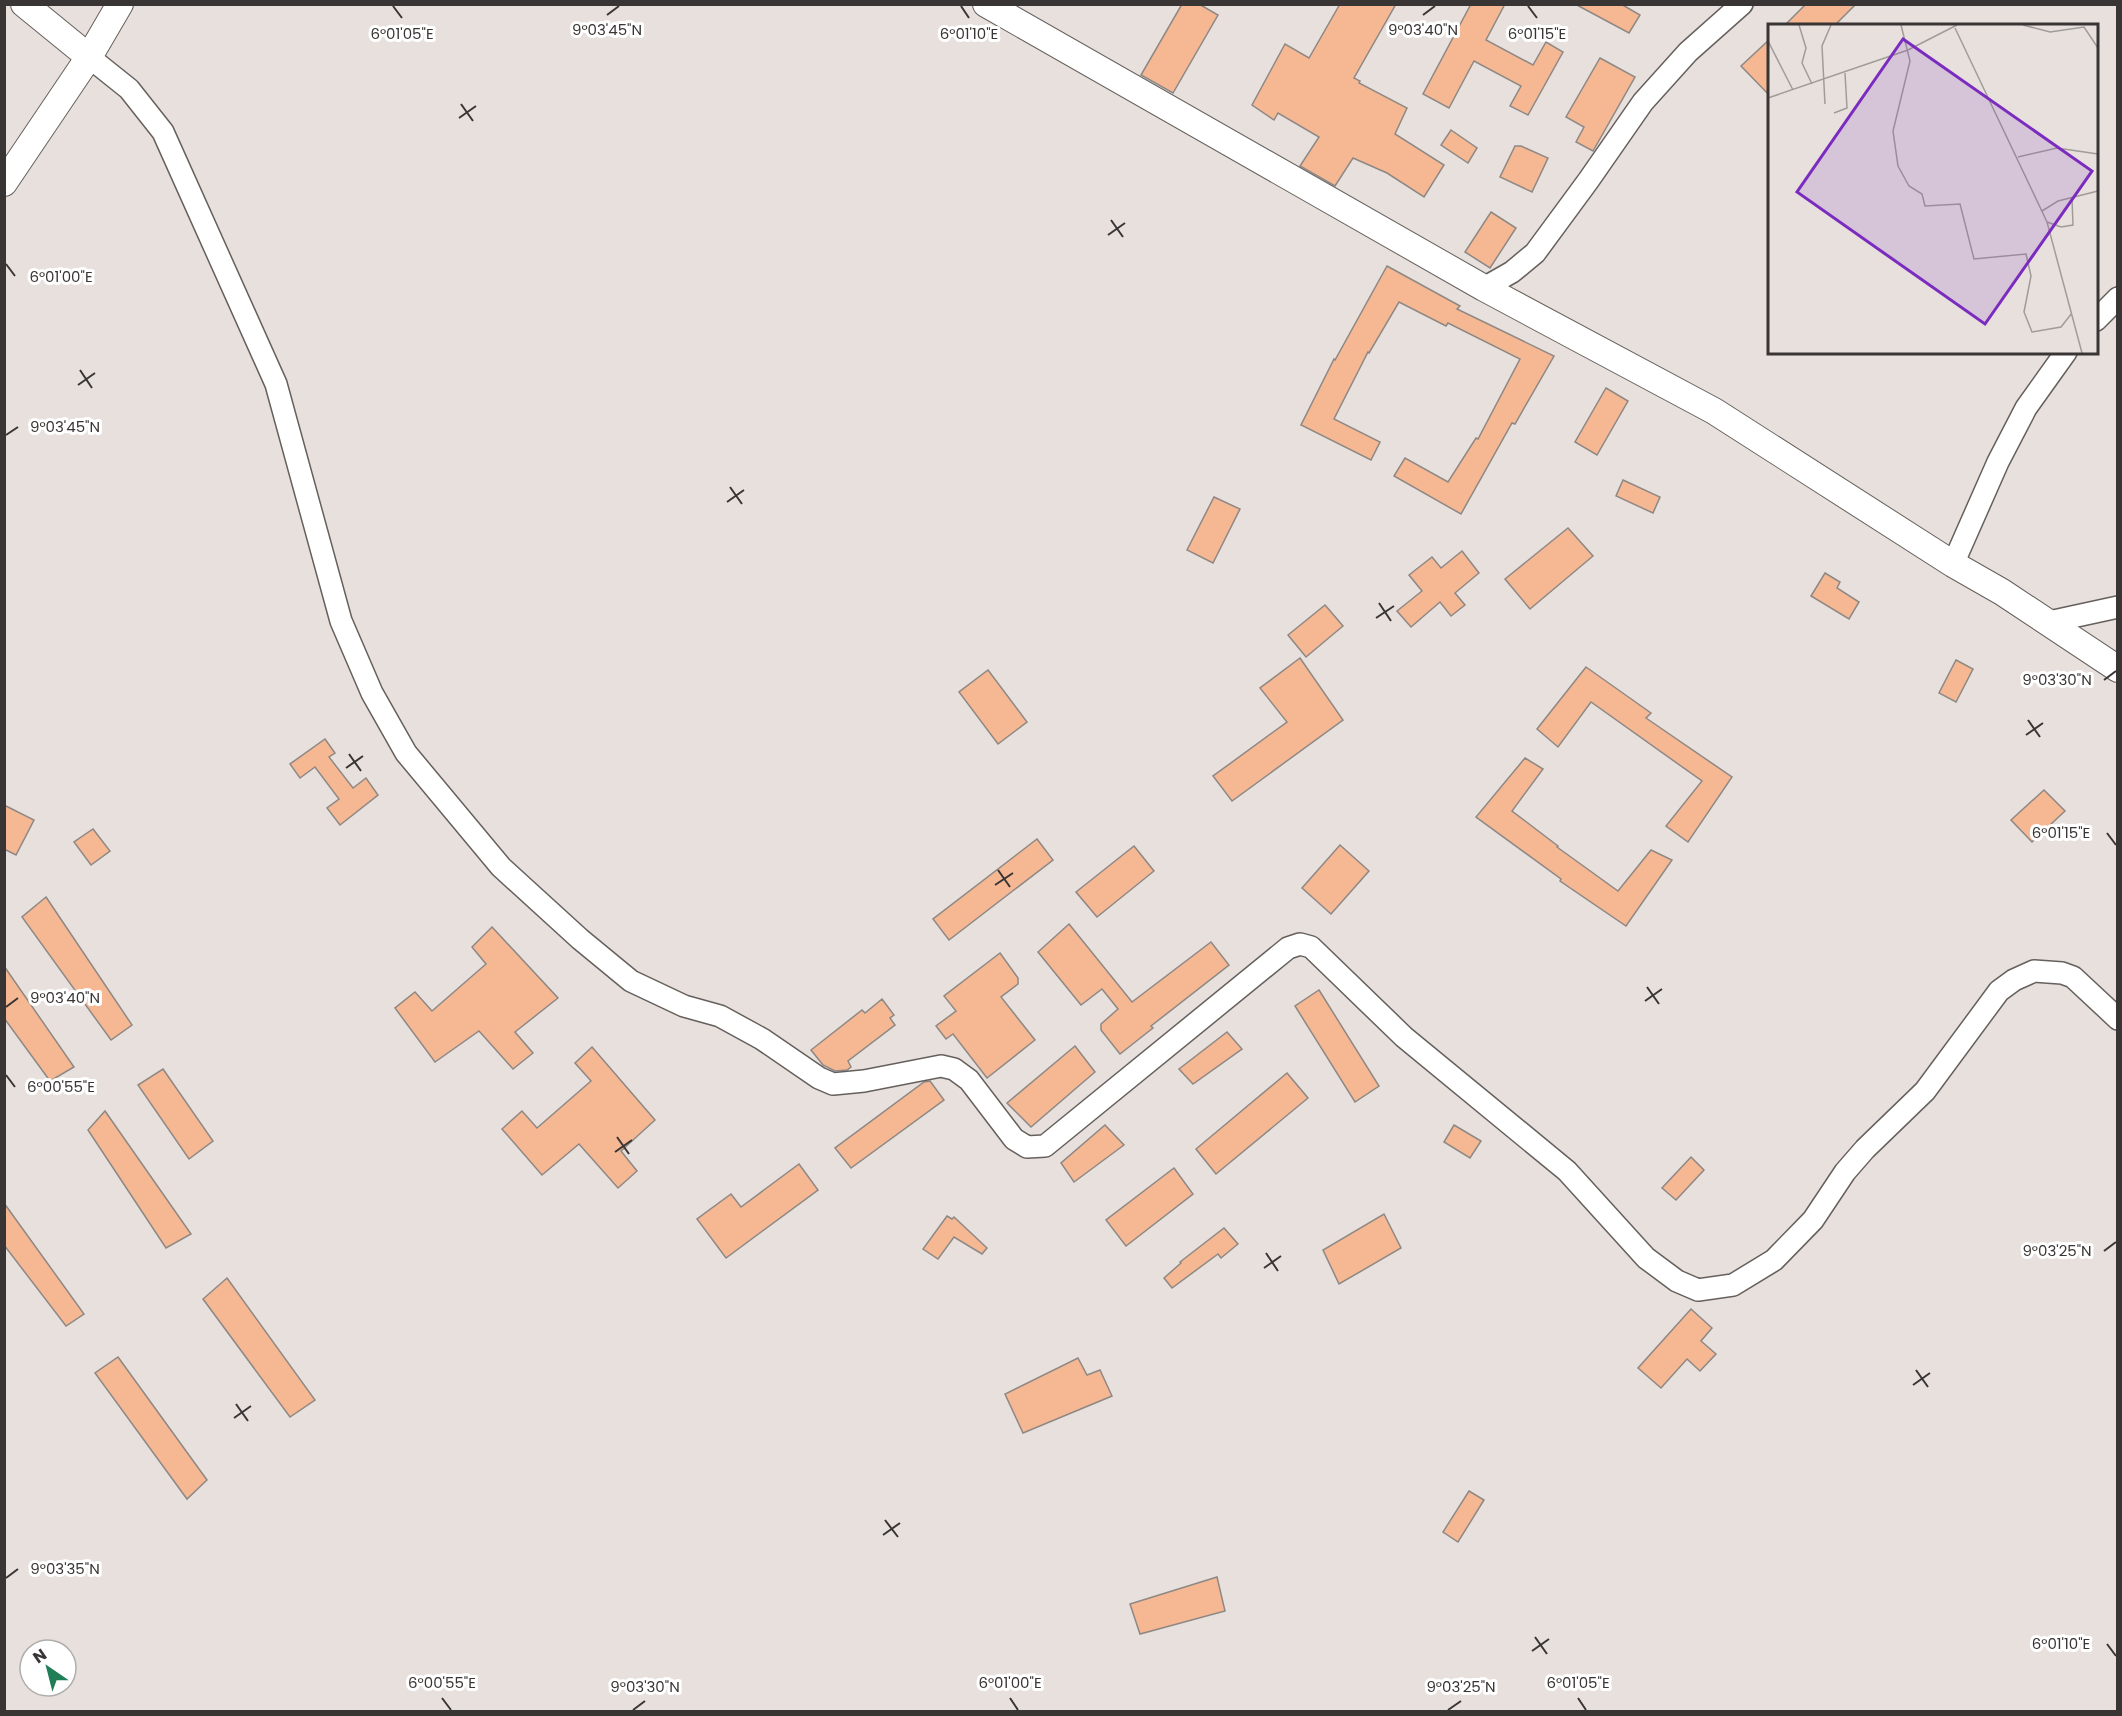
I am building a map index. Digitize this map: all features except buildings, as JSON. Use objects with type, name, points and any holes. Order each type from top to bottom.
[{"type":"street","points":[[24,4],[129,89],[163,132],[276,384],[341,621],[372,693],[406,753],[501,867],[630,981],[684,1006],[720,1016],[762,1039],[819,1078],[833,1084],[864,1081],[941,1066],[954,1069],[969,1080],[1014,1138],[1028,1147],[1045,1146],[1288,948],[1300,944],[1311,947],[1404,1037],[1567,1171],[1646,1258],[1677,1281],[1698,1290],[1733,1285],[1774,1260],[1813,1220],[1845,1172],[1865,1149],[1925,1090],[2000,991],[2014,980],[2034,971],[2062,973],[2073,977],[2118,1019]]},
{"type":"street","points":[[4,183],[89,57],[120,4]]},
{"type":"street","points":[[986,4],[1484,288],[1714,411],[1953,564],[2049,622],[2118,669]]},
{"type":"street","points":[[1484,288],[1512,272],[1535,253],[1643,102],[1688,52],[1742,4]]},
{"type":"street","points":[[2098,319],[2116,303]]},
{"type":"street","points":[[1953,564],[1998,462],[2026,408],[2065,354]]},
{"type":"street","points":[[2049,622],[2118,607]]}]
